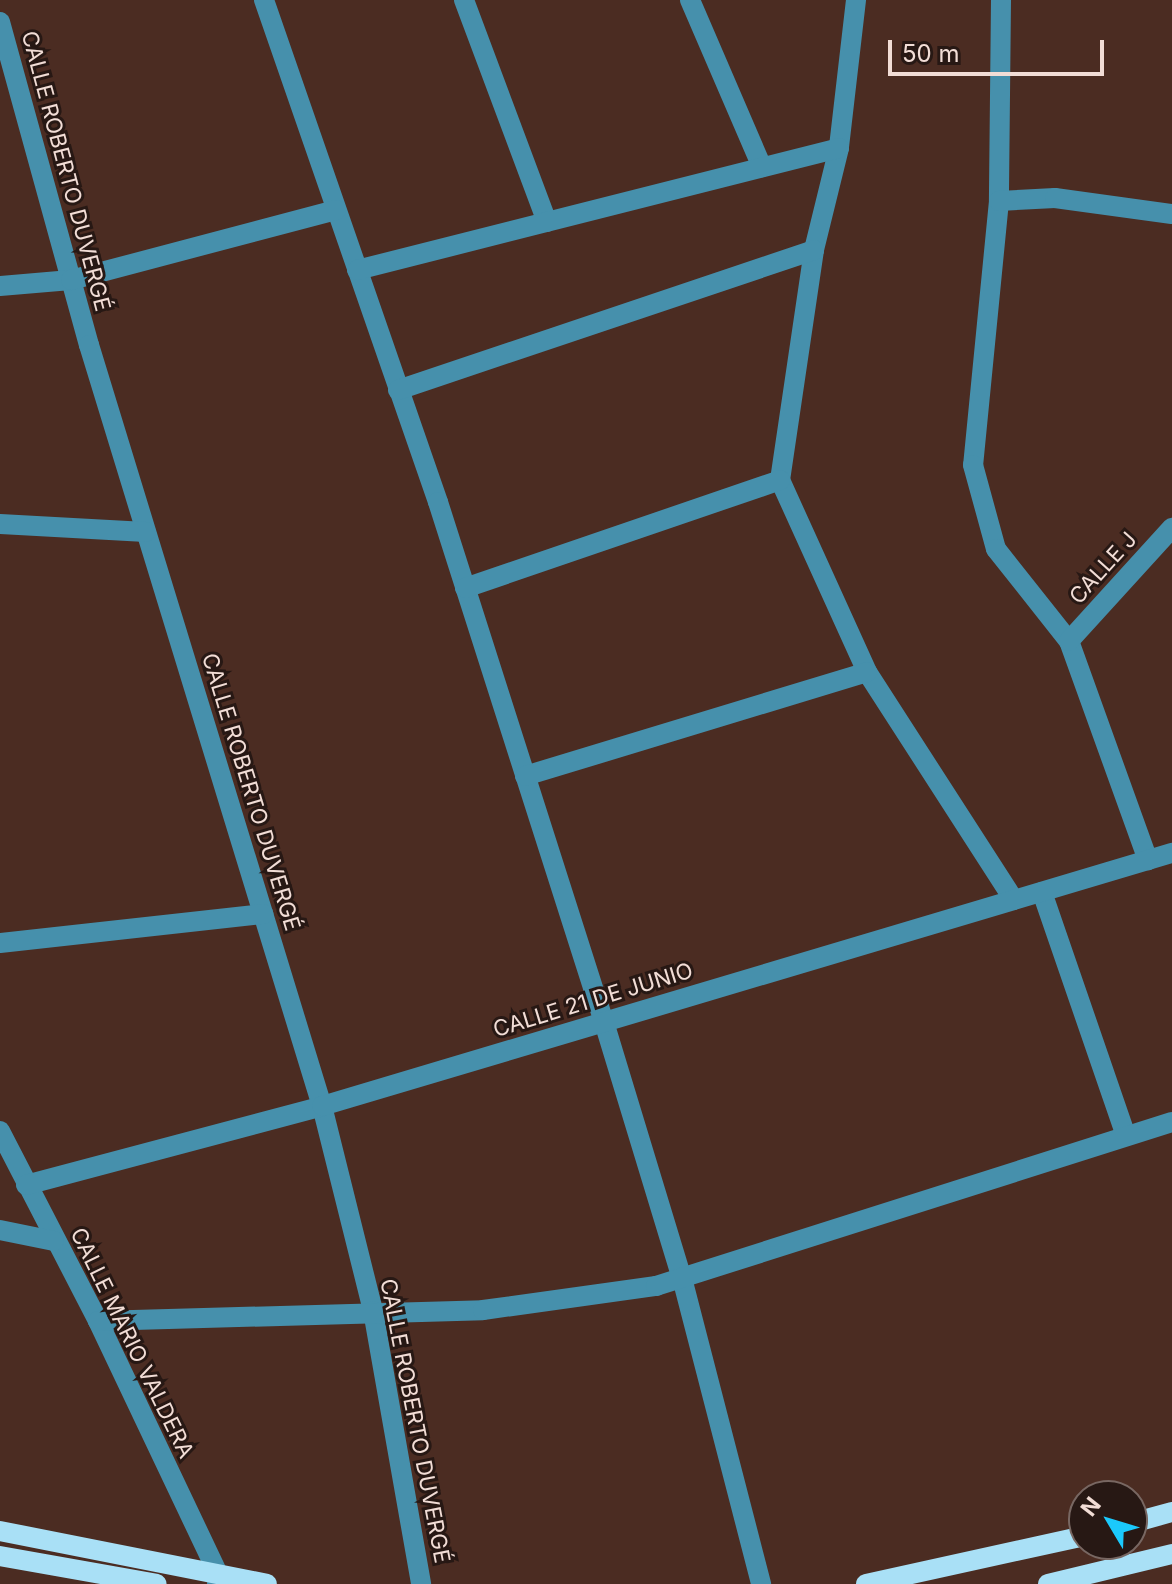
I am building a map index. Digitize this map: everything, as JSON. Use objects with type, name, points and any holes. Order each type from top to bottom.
[{"type":"main road","points":[[1148,1519],[1172,1512]]},
{"type":"main road","points":[[0,1531],[218,1580],[267,1584]]},
{"type":"main road","points":[[866,1584],[1068,1540]]},
{"type":"main road","points":[[1048,1584],[1172,1554]]},
{"type":"main road","points":[[0,1556],[157,1584]]},
{"type":"street","points":[[264,0],[465,588],[604,1022],[682,1278],[761,1584]]},
{"type":"street","points":[[464,0],[547,222]]},
{"type":"street","points":[[690,0],[762,167]]},
{"type":"street","points":[[856,0],[839,148],[814,250],[780,480],[867,672],[1014,900]]},
{"type":"street","points":[[1001,0],[999,201],[973,465],[996,549],[1069,641],[1148,860]]},
{"type":"street","name":"CALLE ROBERTO DUVERGÉ","points":[[1,32],[146,532],[322,1106],[373,1311],[421,1584]]},
{"type":"street","points":[[357,270],[839,148]]},
{"type":"street","points":[[999,201],[1055,198],[1172,214]]},
{"type":"street","points":[[0,286],[71,280],[336,210]]},
{"type":"street","points":[[398,390],[814,250]]},
{"type":"street","points":[[465,588],[780,480]]},
{"type":"street","points":[[0,524],[146,532]]},
{"type":"street","name":"CALLE J","points":[[1069,641],[1172,528]]},
{"type":"street","points":[[525,776],[867,672]]},
{"type":"street","name":"CALLE 21 DE JUNIO","points":[[26,1185],[322,1106],[1172,853]]},
{"type":"street","points":[[1042,892],[1126,1136]]},
{"type":"street","points":[[0,943],[263,914]]},
{"type":"street","points":[[98,1321],[483,1310],[682,1278],[1172,1122]]},
{"type":"street","name":"CALLE MARIO VALDERA","points":[[0,1131],[54,1241],[98,1321],[218,1580]]},
{"type":"street","points":[[0,1230],[54,1241]]}]
